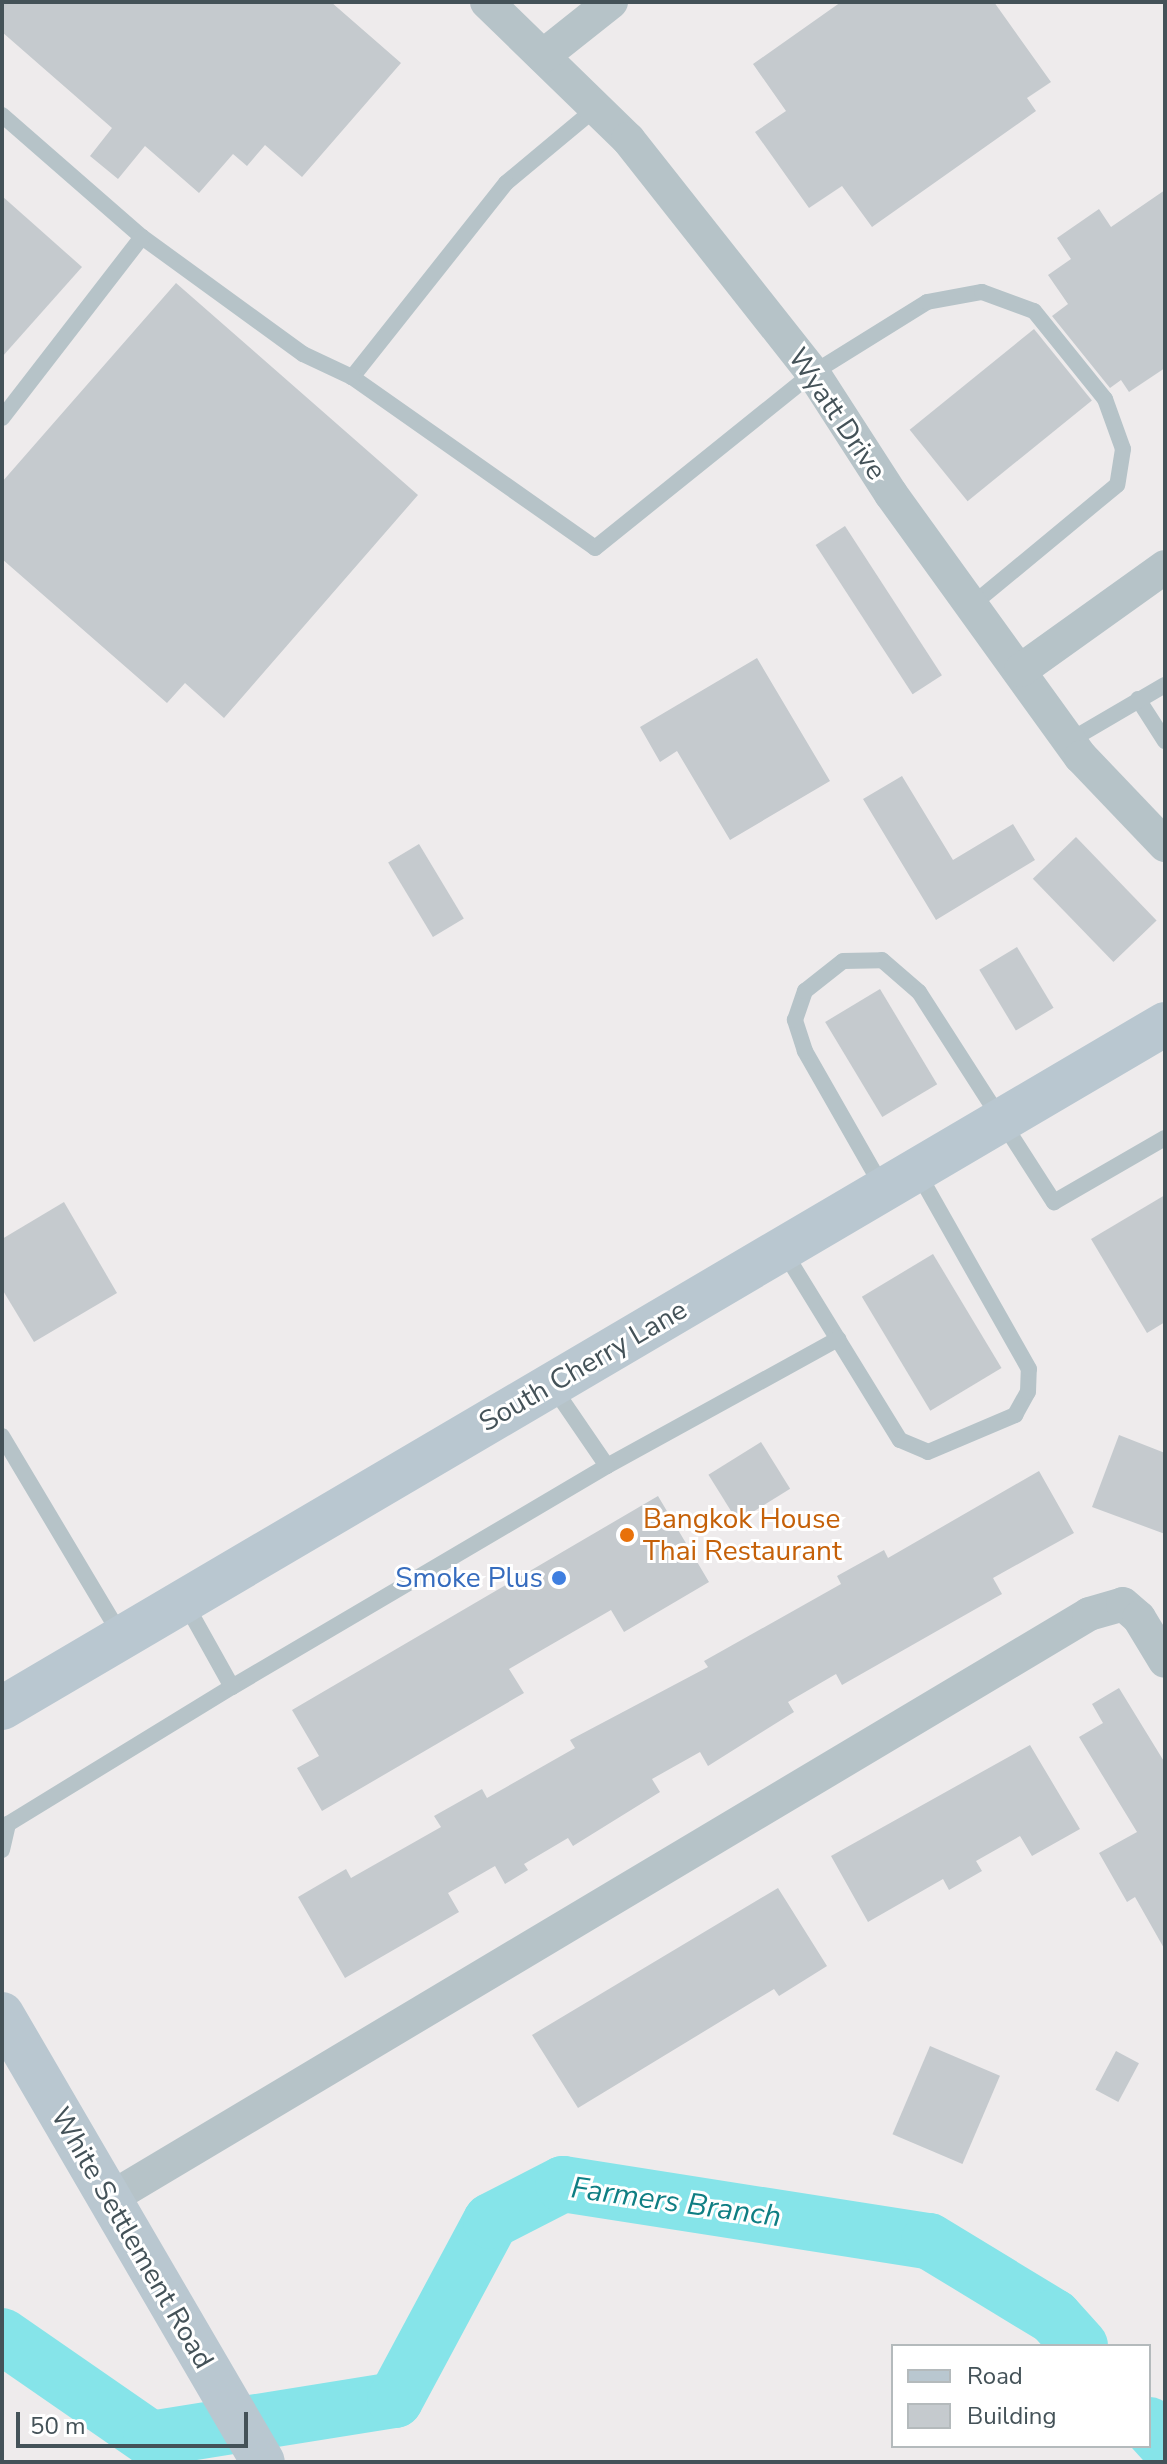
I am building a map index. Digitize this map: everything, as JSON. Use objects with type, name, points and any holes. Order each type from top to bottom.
[{"type":"street","name":"Wyatt Drive","points":[[487,2],[628,139],[813,373],[891,494],[1021,670],[1069,741],[1165,845]]},
{"type":"street","points":[[543,56],[611,2]]},
{"type":"street","points":[[1021,670],[1165,567]]},
{"type":"street","name":"South Cherry Lane","points":[[2,1708],[1165,1024]]},
{"type":"street","points":[[109,2199],[1089,1614],[1123,1604],[1139,1618],[1165,1661]]},
{"type":"street","name":"White Settlement Road","points":[[2,2014],[263,2462]]},
{"type":"lane","points":[[352,377],[506,183],[596,108]]},
{"type":"lane","points":[[2,115],[142,237],[303,354],[352,377],[595,548],[813,373],[927,302],[982,292],[1034,311],[1105,399],[1123,449],[1117,485],[973,604]]},
{"type":"lane","points":[[2,418],[142,237]]},
{"type":"lane","points":[[1069,741],[1165,685]]},
{"type":"lane","points":[[1138,699],[1165,741]]},
{"type":"lane","points":[[782,1249],[900,1440],[928,1452],[1015,1415],[1028,1392],[1029,1369],[900,1180],[805,1051],[795,1020],[805,991],[843,961],[882,960],[919,992],[1054,1202],[1165,1138]]},
{"type":"lane","points":[[2,1850],[8,1824],[232,1687],[607,1466],[838,1339]]},
{"type":"lane","points":[[551,1385],[607,1466]]},
{"type":"lane","points":[[2,1436],[122,1637]]},
{"type":"lane","points":[[183,1601],[232,1687]]},
{"type":"building","points":[[2,2],[331,2],[401,63],[302,177],[265,145],[247,166],[233,154],[199,193],[145,146],[118,179],[90,156],[112,128],[2,32]]},
{"type":"building","points":[[841,2],[994,2],[1051,82],[1027,98],[1036,111],[872,227],[842,186],[809,208],[755,132],[786,111],[753,64]]},
{"type":"building","points":[[1165,190],[1165,368],[1129,392],[1121,380],[1110,388],[1052,316],[1068,304],[1048,275],[1071,259],[1057,238],[1099,209],[1111,227]]},
{"type":"building","points":[[2,196],[82,267],[2,357]]},
{"type":"building","points":[[176,283],[418,495],[224,718],[185,683],[167,703],[2,559],[2,482]]},
{"type":"building","points":[[1034,329],[1092,400],[968,501],[910,430]]},
{"type":"building","points":[[845,526],[942,675],[913,694],[816,545]]},
{"type":"building","points":[[757,658],[830,781],[730,840],[677,751],[660,762],[640,727]]},
{"type":"building","points":[[902,776],[953,860],[1013,824],[1035,860],[936,920],[863,799]]},
{"type":"building","points":[[1076,837],[1157,920],[1113,962],[1033,879]]},
{"type":"building","points":[[419,844],[464,919],[433,937],[388,863]]},
{"type":"building","points":[[1017,947],[1054,1008],[1016,1031],[979,970]]},
{"type":"building","points":[[880,989],[937,1084],[882,1117],[825,1022]]},
{"type":"building","points":[[1165,1195],[1165,1322],[1147,1333],[1091,1239]]},
{"type":"building","points":[[64,1202],[117,1293],[34,1342],[2,1289],[2,1239]]},
{"type":"building","points":[[933,1254],[1002,1368],[930,1411],[862,1297]]},
{"type":"building","points":[[1119,1435],[1165,1453],[1165,1534],[1092,1507]]},
{"type":"building","points":[[761,1442],[790,1489],[738,1521],[708,1475]]},
{"type":"building","points":[[1039,1471],[1074,1533],[993,1578],[1002,1594],[842,1685],[836,1674],[788,1702],[794,1712],[708,1766],[700,1752],[652,1779],[660,1792],[573,1846],[568,1838],[524,1864],[528,1870],[505,1884],[495,1866],[448,1893],[459,1912],[345,1978],[298,1897],[346,1869],[351,1878],[441,1827],[434,1816],[482,1789],[487,1798],[575,1748],[570,1740],[708,1667],[704,1661],[841,1584],[837,1576],[884,1550],[888,1558]]},
{"type":"building","points":[[658,1496],[709,1582],[624,1632],[611,1610],[509,1669],[524,1693],[322,1811],[297,1768],[319,1756],[292,1710]]},
{"type":"building","points":[[1119,1688],[1165,1763],[1165,1950],[1135,1897],[1127,1902],[1099,1853],[1137,1832],[1079,1737],[1103,1723],[1092,1704]]},
{"type":"building","points":[[1030,1745],[1080,1829],[1032,1856],[1020,1836],[976,1861],[982,1871],[949,1890],[943,1879],[868,1922],[831,1856]]},
{"type":"building","points":[[778,1888],[827,1966],[779,1996],[774,1989],[578,2108],[532,2035]]},
{"type":"building","points":[[930,2046],[1000,2076],[962,2164],[892,2134]]},
{"type":"building","points":[[1116,2051],[1139,2063],[1118,2102],[1095,2090]]},
{"type":"waterway","name":"Farmers Branch","points":[[2,2336],[151,2439],[395,2400],[491,2221],[563,2184],[929,2241],[1054,2317],[1078,2344]]},
{"type":"waterway","name":"Farmers Branch","points":[[1151,2427],[1165,2443]]},
{"type":"place","name":"Bangkok House Thai Restaurant","points":[[627,1535]]},
{"type":"place","name":"Smoke Plus","points":[[559,1578]]}]
